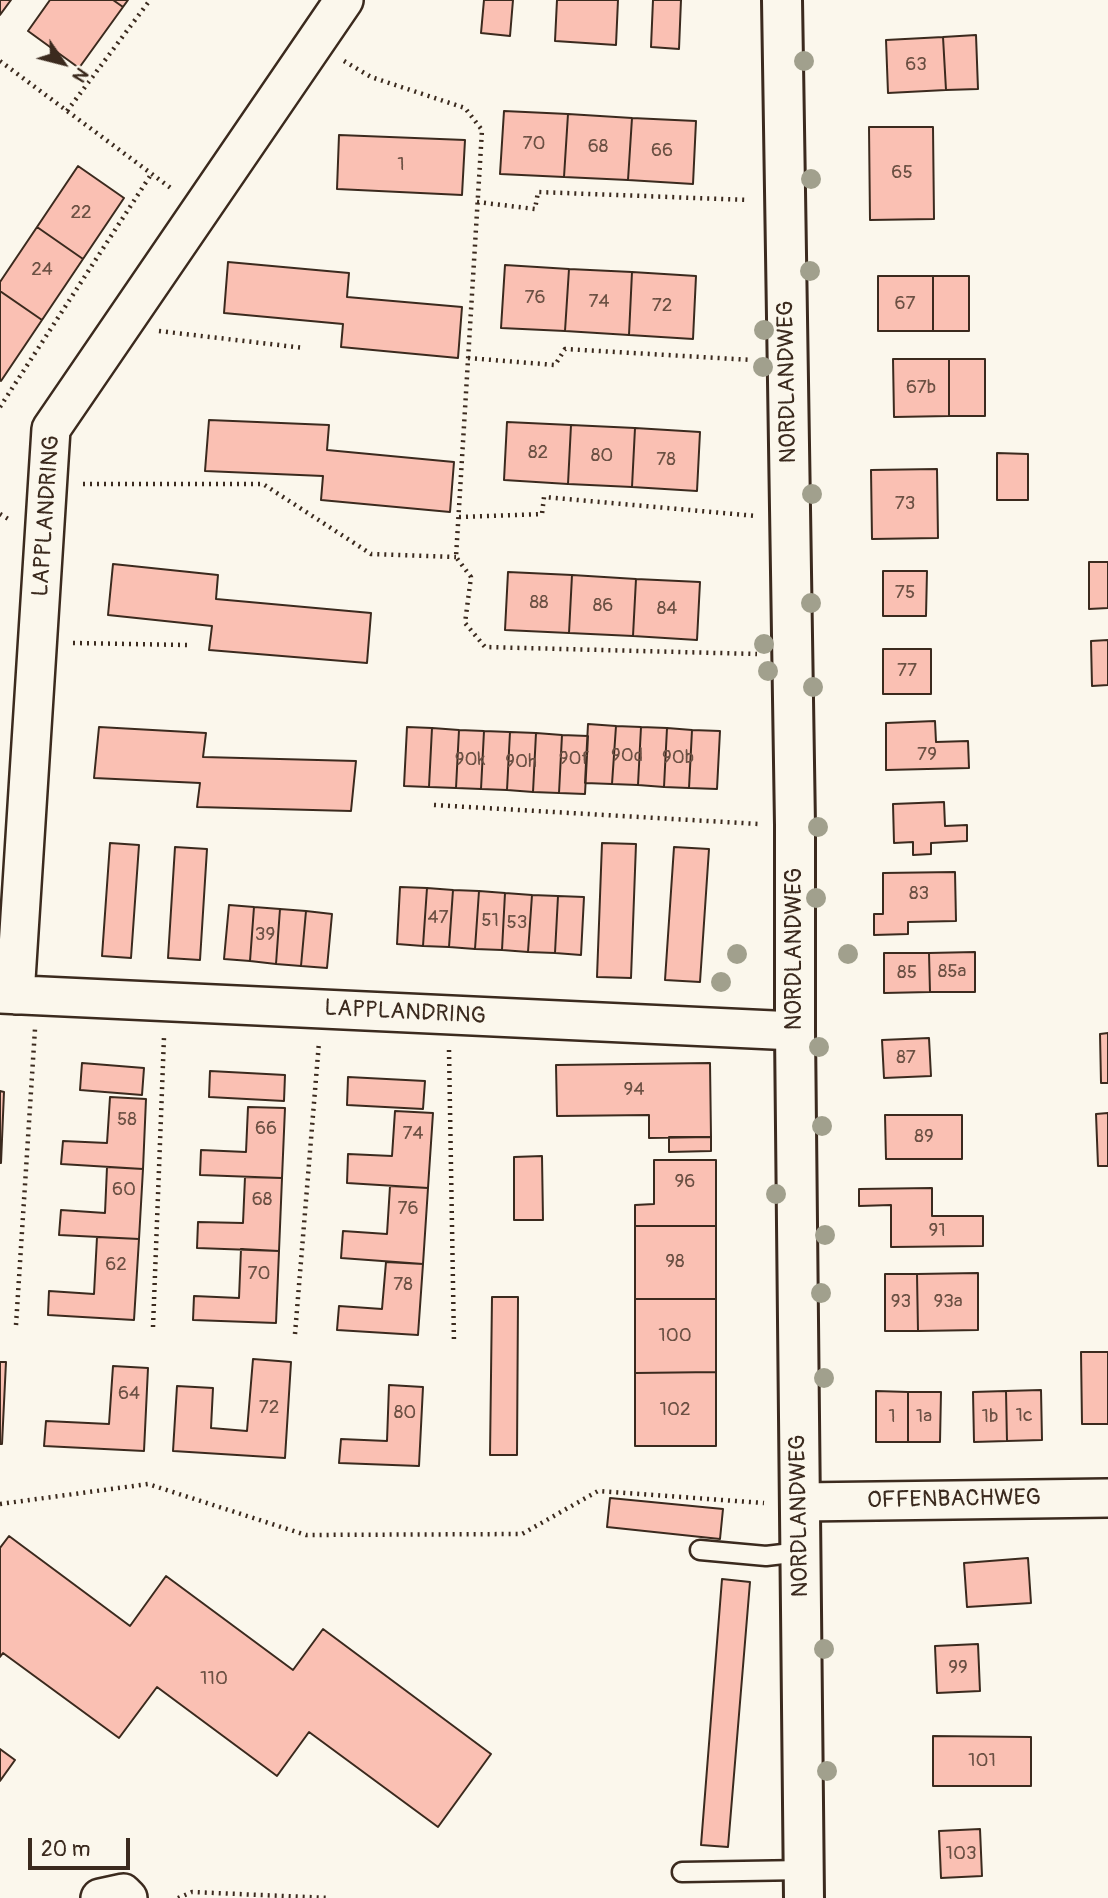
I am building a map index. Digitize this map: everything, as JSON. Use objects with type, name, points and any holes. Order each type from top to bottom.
[{"type":"street","name":"LAPPLANDRING","points":[[344,0],[51,429],[17,995],[795,1031]]},
{"type":"street","name":"NORDLANDWEG","points":[[782,0],[795,825],[804,1884]]},
{"type":"street","name":"OFFENBACHWEG","points":[[800,1502],[1108,1498]]},
{"type":"street","points":[[100,1898],[123,1893],[128,1898]]},
{"type":"lane","points":[[700,1550],[766,1556],[800,1552]]},
{"type":"lane","points":[[682,1872],[804,1884]]},
{"type":"path","points":[[67,111],[150,0]]},
{"type":"path","points":[[315,43],[371,78],[465,108],[482,130],[456,557],[471,577],[465,623],[485,647],[755,654],[792,652]]},
{"type":"path","points":[[0,61],[201,210]]},
{"type":"path","points":[[0,407],[152,173]]},
{"type":"path","points":[[477,202],[535,209],[538,192],[785,202]]},
{"type":"path","points":[[123,324],[304,348]]},
{"type":"path","points":[[468,358],[555,365],[565,349],[788,361]]},
{"type":"path","points":[[47,484],[263,484],[371,554],[456,557]]},
{"type":"path","points":[[459,517],[542,514],[544,497],[790,518]]},
{"type":"path","points":[[37,642],[187,645]]},
{"type":"path","points":[[434,805],[795,825]]},
{"type":"path","points":[[16,1325],[17,995]]},
{"type":"path","points":[[153,1327],[165,1002]]},
{"type":"path","points":[[295,1334],[321,1009]]},
{"type":"path","points":[[448,1015],[454,1343]]},
{"type":"path","points":[[0,1504],[148,1484],[306,1535],[522,1534],[598,1491],[766,1503],[800,1502]]},
{"type":"path","points":[[178,1898],[192,1892],[330,1898]]},
{"type":"building","points":[[0,0],[11,0],[0,15]]},
{"type":"building","points":[[50,0],[113,0],[123,7],[79,68],[28,31]]},
{"type":"building","points":[[113,0],[128,0],[123,7]]},
{"type":"building","points":[[484,0],[513,0],[510,36],[481,33]]},
{"type":"building","points":[[557,0],[618,0],[616,45],[555,41]]},
{"type":"building","points":[[653,0],[681,0],[679,49],[651,47]]},
{"type":"building","points":[[976,35],[978,89],[946,90],[943,37]]},
{"type":"building","points":[[943,37],[946,90],[888,93],[886,40]]},
{"type":"building","points":[[504,111],[568,114],[564,177],[500,174]]},
{"type":"building","points":[[568,114],[632,118],[628,180],[564,177]]},
{"type":"building","points":[[632,118],[696,121],[693,184],[628,180]]},
{"type":"building","points":[[869,127],[933,127],[934,219],[870,220]]},
{"type":"building","points":[[339,135],[465,140],[462,195],[337,189]]},
{"type":"building","points":[[78,166],[124,198],[83,259],[37,227]]},
{"type":"building","points":[[37,227],[83,259],[42,320],[0,291],[0,282]]},
{"type":"building","points":[[228,262],[349,273],[347,297],[462,307],[458,358],[341,347],[343,324],[224,313]]},
{"type":"building","points":[[505,265],[569,269],[565,331],[501,328]]},
{"type":"building","points":[[569,269],[632,272],[629,335],[565,331]]},
{"type":"building","points":[[632,272],[696,276],[693,339],[629,335]]},
{"type":"building","points":[[878,276],[933,276],[933,331],[878,331]]},
{"type":"building","points":[[933,276],[969,276],[969,331],[933,331]]},
{"type":"building","points":[[0,291],[42,320],[1,381],[0,380]]},
{"type":"building","points":[[893,359],[949,359],[949,416],[894,417]]},
{"type":"building","points":[[949,359],[985,359],[985,416],[949,416]]},
{"type":"building","points":[[209,420],[329,425],[327,450],[454,462],[450,512],[321,500],[323,476],[205,471]]},
{"type":"building","points":[[507,422],[571,425],[568,484],[504,480]]},
{"type":"building","points":[[571,425],[635,428],[632,487],[568,484]]},
{"type":"building","points":[[635,428],[700,432],[697,491],[632,487]]},
{"type":"building","points":[[997,453],[1028,454],[1028,500],[997,500]]},
{"type":"building","points":[[937,469],[938,538],[872,539],[871,470]]},
{"type":"building","points":[[1089,562],[1108,562],[1108,608],[1089,609]]},
{"type":"building","points":[[113,564],[218,575],[216,599],[371,613],[367,663],[209,650],[212,626],[108,615]]},
{"type":"building","points":[[883,571],[927,571],[926,616],[883,616]]},
{"type":"building","points":[[508,572],[572,575],[569,633],[505,630]]},
{"type":"building","points":[[572,575],[636,579],[633,636],[569,633]]},
{"type":"building","points":[[636,579],[700,582],[697,640],[633,636]]},
{"type":"building","points":[[1108,640],[1108,685],[1092,686],[1091,641]]},
{"type":"building","points":[[883,649],[931,649],[931,694],[883,694]]},
{"type":"building","points":[[935,721],[936,742],[968,741],[969,768],[886,770],[886,723]]},
{"type":"building","points":[[588,724],[616,726],[612,784],[585,783]]},
{"type":"building","points":[[616,726],[641,727],[638,785],[612,784]]},
{"type":"building","points":[[99,727],[206,733],[203,757],[356,761],[351,811],[197,807],[200,783],[94,778]]},
{"type":"building","points":[[407,727],[432,728],[429,787],[404,786]]},
{"type":"building","points":[[641,727],[667,728],[664,787],[638,785]]},
{"type":"building","points":[[432,728],[459,730],[456,788],[429,787]]},
{"type":"building","points":[[667,728],[692,730],[689,788],[664,787]]},
{"type":"building","points":[[459,730],[484,731],[481,789],[456,788]]},
{"type":"building","points":[[692,730],[720,731],[717,789],[689,788]]},
{"type":"building","points":[[484,731],[510,732],[507,790],[481,789]]},
{"type":"building","points":[[510,732],[536,733],[533,792],[507,790]]},
{"type":"building","points":[[536,733],[562,735],[559,793],[533,792]]},
{"type":"building","points":[[562,735],[588,736],[585,794],[559,793]]},
{"type":"building","points":[[944,802],[945,826],[967,825],[967,841],[931,843],[931,854],[913,855],[913,842],[894,843],[893,804]]},
{"type":"building","points":[[110,843],[139,845],[131,958],[102,956]]},
{"type":"building","points":[[602,843],[636,844],[631,978],[597,977]]},
{"type":"building","points":[[175,847],[207,849],[200,960],[168,958]]},
{"type":"building","points":[[674,847],[709,849],[700,982],[665,980]]},
{"type":"building","points":[[955,872],[956,921],[908,922],[908,934],[874,935],[874,914],[883,914],[883,873]]},
{"type":"building","points":[[400,887],[427,888],[423,946],[397,944]]},
{"type":"building","points":[[427,888],[453,890],[449,947],[423,946]]},
{"type":"building","points":[[453,890],[479,891],[475,949],[449,947]]},
{"type":"building","points":[[479,891],[505,893],[502,950],[475,949]]},
{"type":"building","points":[[505,893],[532,895],[528,952],[502,950]]},
{"type":"building","points":[[532,895],[558,896],[555,953],[528,952]]},
{"type":"building","points":[[558,896],[584,897],[581,955],[555,953]]},
{"type":"building","points":[[229,905],[254,907],[250,961],[224,959]]},
{"type":"building","points":[[254,907],[280,909],[276,964],[250,961]]},
{"type":"building","points":[[280,909],[306,911],[301,966],[276,964]]},
{"type":"building","points":[[306,911],[332,914],[327,968],[301,966]]},
{"type":"building","points":[[975,952],[975,992],[930,992],[929,953]]},
{"type":"building","points":[[884,953],[929,953],[930,992],[884,993]]},
{"type":"building","points":[[1108,1033],[1108,1083],[1101,1083],[1100,1034]]},
{"type":"building","points":[[929,1038],[931,1076],[884,1078],[882,1040]]},
{"type":"building","points":[[82,1063],[144,1068],[142,1095],[80,1090]]},
{"type":"building","points":[[710,1063],[711,1137],[649,1138],[649,1115],[557,1116],[556,1065]]},
{"type":"building","points":[[210,1071],[285,1075],[284,1101],[209,1097]]},
{"type":"building","points":[[348,1077],[425,1081],[423,1109],[347,1105]]},
{"type":"building","points":[[0,1091],[4,1092],[1,1163],[0,1163]]},
{"type":"building","points":[[110,1097],[146,1099],[143,1169],[61,1164],[63,1141],[107,1143]]},
{"type":"building","points":[[248,1107],[285,1108],[282,1178],[200,1175],[201,1150],[246,1152]]},
{"type":"building","points":[[395,1111],[433,1113],[428,1188],[347,1183],[348,1154],[392,1156]]},
{"type":"building","points":[[1108,1113],[1108,1166],[1098,1166],[1096,1114]]},
{"type":"building","points":[[885,1115],[962,1115],[962,1159],[886,1159]]},
{"type":"building","points":[[669,1137],[711,1137],[711,1151],[669,1152]]},
{"type":"building","points":[[542,1156],[543,1220],[514,1220],[514,1157]]},
{"type":"building","points":[[654,1160],[716,1160],[716,1226],[635,1226],[635,1205],[654,1204]]},
{"type":"building","points":[[107,1167],[143,1169],[139,1239],[59,1235],[61,1210],[105,1213]]},
{"type":"building","points":[[245,1177],[282,1178],[279,1251],[197,1248],[198,1222],[243,1223]]},
{"type":"building","points":[[390,1186],[428,1188],[423,1264],[341,1258],[343,1231],[387,1234]]},
{"type":"building","points":[[932,1188],[932,1216],[983,1216],[983,1246],[891,1247],[891,1205],[859,1206],[859,1189]]},
{"type":"building","points":[[635,1226],[716,1226],[716,1299],[635,1299]]},
{"type":"building","points":[[97,1237],[139,1239],[134,1320],[48,1315],[49,1291],[94,1294]]},
{"type":"building","points":[[241,1249],[279,1251],[276,1323],[193,1320],[194,1296],[239,1298]]},
{"type":"building","points":[[386,1262],[423,1264],[418,1335],[337,1330],[339,1306],[382,1309]]},
{"type":"building","points":[[978,1273],[978,1330],[918,1331],[917,1274]]},
{"type":"building","points":[[885,1274],[917,1274],[918,1331],[885,1331]]},
{"type":"building","points":[[492,1297],[518,1297],[517,1455],[490,1455]]},
{"type":"building","points":[[635,1299],[716,1299],[716,1372],[635,1373]]},
{"type":"building","points":[[1081,1352],[1108,1352],[1108,1424],[1082,1424]]},
{"type":"building","points":[[253,1359],[291,1362],[285,1458],[173,1451],[177,1386],[213,1388],[211,1428],[247,1431]]},
{"type":"building","points":[[0,1362],[6,1362],[2,1444],[0,1444]]},
{"type":"building","points":[[113,1366],[148,1368],[144,1451],[44,1446],[46,1421],[109,1424]]},
{"type":"building","points":[[716,1372],[716,1446],[635,1446],[635,1373]]},
{"type":"building","points":[[389,1385],[423,1387],[419,1466],[339,1463],[341,1439],[387,1441]]},
{"type":"building","points":[[1041,1390],[1042,1440],[1007,1441],[1006,1391]]},
{"type":"building","points":[[876,1391],[908,1392],[908,1442],[876,1442]]},
{"type":"building","points":[[1006,1391],[1007,1441],[974,1442],[973,1392]]},
{"type":"building","points":[[908,1392],[941,1392],[940,1442],[908,1442]]},
{"type":"building","points":[[610,1498],[723,1509],[720,1539],[607,1527]]},
{"type":"building","points":[[9,1536],[130,1626],[166,1576],[293,1670],[323,1629],[491,1754],[438,1827],[309,1732],[277,1776],[157,1687],[119,1738],[3,1653],[0,1657],[0,1548]]},
{"type":"building","points":[[1028,1558],[1031,1603],[967,1607],[964,1563]]},
{"type":"building","points":[[722,1579],[750,1582],[728,1847],[701,1845]]},
{"type":"building","points":[[978,1644],[980,1691],[937,1693],[935,1646]]},
{"type":"building","points":[[933,1736],[1031,1737],[1031,1786],[933,1786]]},
{"type":"building","points":[[0,1749],[15,1760],[0,1781]]},
{"type":"building","points":[[980,1829],[982,1876],[941,1878],[939,1831]]}]
